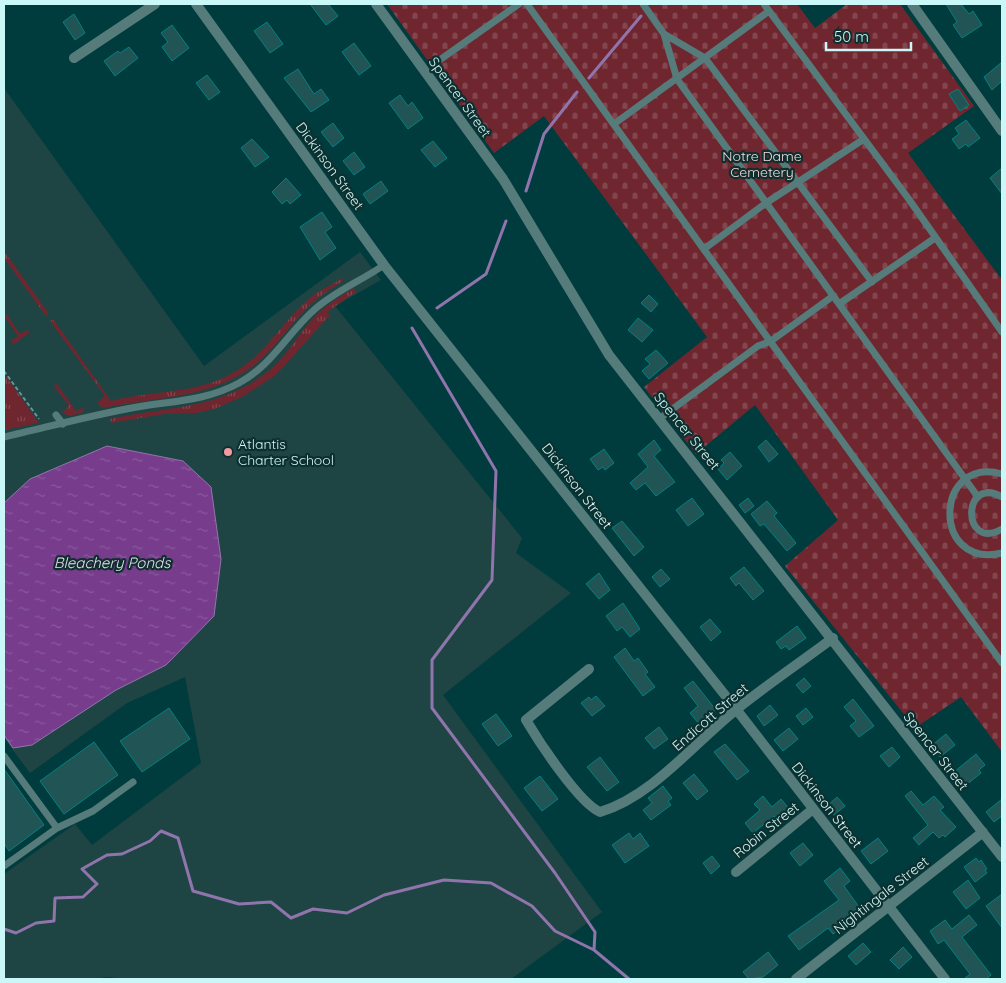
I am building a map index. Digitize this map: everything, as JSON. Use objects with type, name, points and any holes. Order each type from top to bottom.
[{"type":"street","points":[[74,58],[155,4]]},
{"type":"street","name":"Dickinson Street","points":[[196,4],[384,265],[736,709],[945,979]]},
{"type":"street","name":"Spencer Street","points":[[376,4],[504,179],[609,355],[1002,857]]},
{"type":"street","points":[[912,4],[1002,131]]},
{"type":"street","name":"Endicott Street","points":[[589,668],[526,720],[580,795],[594,809],[602,811],[627,800],[673,766],[736,709],[832,638]]},
{"type":"street","name":"Robin Street","points":[[736,872],[813,809]]},
{"type":"street","name":"Nightingale Street","points":[[796,979],[983,832]]},
{"type":"lane","points":[[434,64],[519,4]]},
{"type":"lane","points":[[527,4],[1002,663]]},
{"type":"lane","points":[[643,4],[664,34],[677,79],[978,497]]},
{"type":"lane","points":[[764,4],[864,139],[1002,332]]},
{"type":"lane","points":[[614,124],[769,11]]},
{"type":"lane","points":[[664,34],[705,58],[788,172],[798,182],[872,282]]},
{"type":"lane","points":[[704,249],[766,203],[864,139]]},
{"type":"lane","points":[[839,304],[935,238]]},
{"type":"lane","points":[[4,437],[135,407],[204,398],[238,384],[268,362],[316,308],[347,286],[384,265]]},
{"type":"lane","points":[[659,418],[758,346],[771,341],[834,296]]},
{"type":"lane","points":[[92,408],[98,416]]},
{"type":"lane","points":[[56,415],[63,424]]},
{"type":"lane","points":[[1002,474],[985,472],[966,479],[958,487],[949,505],[948,514],[954,533],[959,541],[975,552],[985,555],[1002,553]]},
{"type":"lane","points":[[1002,498],[990,493],[978,497],[971,508],[970,515],[976,527],[989,533],[1002,529]]},
{"type":"lane","points":[[4,756],[57,828]]},
{"type":"lane","points":[[4,866],[57,828],[93,811],[133,782]]},
{"type":"path","points":[[4,371],[41,422]]},
{"type":"shaded area","name":"Atlantis Charter School","points":[[4,88],[204,366],[360,252],[381,280],[335,306],[522,538],[516,553],[571,593],[443,695],[602,912],[511,979],[129,979],[106,977],[96,979],[4,979],[4,874],[75,824],[92,845],[201,763],[185,677],[127,703],[30,773],[4,738]]},
{"type":"green space","name":"Notre Dame Cemetery","points":[[387,4],[797,4],[815,28],[847,4],[900,4],[974,106],[908,153],[1002,280],[1002,752],[961,697],[915,728],[785,566],[838,520],[755,405],[696,454],[644,387],[707,337],[544,116],[494,153]]},
{"type":"green space","points":[[4,251],[49,314],[46,316],[4,258]]},
{"type":"green space","points":[[342,278],[343,281],[311,304],[258,362],[233,379],[216,386],[179,396],[103,408],[97,403],[105,396],[50,321],[53,319],[111,401],[139,395],[182,390],[223,378],[250,361],[261,351],[299,308],[317,292]]},
{"type":"green space","points":[[354,288],[356,292],[327,312],[330,315],[276,375],[242,397],[214,409],[196,413],[164,414],[111,423],[110,419],[215,399],[253,382],[278,362],[319,312]]},
{"type":"green space","points":[[4,311],[20,334],[27,330],[30,332],[13,345],[11,341],[18,336],[4,316]]},
{"type":"green space","points":[[4,373],[39,423],[4,430]]},
{"type":"green space","points":[[57,384],[76,411],[84,407],[82,413],[70,416],[62,413],[69,406],[54,386]]},
{"type":"water","name":"Bleachery Ponds","points":[[107,446],[183,461],[211,487],[221,559],[214,616],[166,665],[116,690],[32,745],[13,748],[4,735],[4,503],[30,479]]},
{"type":"building","points":[[310,4],[328,4],[338,16],[326,25]]},
{"type":"building","points":[[946,4],[961,4],[969,14],[973,11],[982,25],[962,38],[953,25],[957,22]]},
{"type":"building","points":[[74,14],[85,33],[75,40],[63,22]]},
{"type":"building","points":[[267,22],[283,44],[270,53],[254,31]]},
{"type":"building","points":[[172,25],[189,48],[172,61],[162,47],[168,42],[161,33]]},
{"type":"building","points":[[354,43],[371,66],[359,75],[342,52]]},
{"type":"building","points":[[129,47],[138,58],[115,76],[104,61],[118,51],[120,53]]},
{"type":"building","points":[[1002,62],[1002,81],[992,90],[984,77]]},
{"type":"building","points":[[298,69],[314,94],[321,89],[329,100],[311,112],[284,78]]},
{"type":"building","points":[[207,75],[220,92],[209,100],[196,83]]},
{"type":"building","points":[[958,89],[969,105],[960,111],[949,94]]},
{"type":"building","points":[[400,95],[408,106],[412,102],[423,118],[408,129],[389,103]]},
{"type":"building","points":[[966,120],[980,138],[968,147],[966,144],[959,149],[952,139],[959,134],[955,128]]},
{"type":"building","points":[[333,123],[344,138],[333,147],[321,132]]},
{"type":"building","points":[[252,139],[269,157],[255,167],[241,148]]},
{"type":"building","points":[[433,141],[447,158],[435,167],[421,150]]},
{"type":"building","points":[[354,152],[365,167],[354,175],[343,161]]},
{"type":"building","points":[[1002,168],[1002,194],[990,178]]},
{"type":"building","points":[[286,178],[301,195],[290,204],[287,200],[282,204],[272,192]]},
{"type":"building","points":[[381,181],[388,191],[370,204],[363,194]]},
{"type":"building","points":[[322,212],[332,227],[325,232],[336,248],[320,260],[300,227]]},
{"type":"building","points":[[649,295],[658,304],[651,312],[641,303]]},
{"type":"building","points":[[638,318],[653,330],[642,342],[628,330]]},
{"type":"building","points":[[656,350],[668,363],[649,379],[642,371],[650,364],[645,359]]},
{"type":"building","points":[[654,440],[661,450],[654,456],[675,482],[656,496],[645,483],[636,490],[630,483],[648,467],[638,454]]},
{"type":"building","points":[[766,440],[778,454],[769,462],[758,447]]},
{"type":"building","points":[[604,449],[614,463],[605,470],[603,467],[598,470],[590,459]]},
{"type":"building","points":[[730,452],[742,466],[727,480],[718,469],[724,463],[721,460]]},
{"type":"building","points":[[692,498],[704,514],[688,526],[676,510]]},
{"type":"building","points":[[748,498],[754,506],[745,513],[739,505]]},
{"type":"building","points":[[767,501],[777,513],[774,516],[796,543],[787,551],[764,524],[760,526],[751,514]]},
{"type":"building","points":[[622,521],[644,547],[634,556],[612,528]]},
{"type":"building","points":[[744,567],[764,591],[753,600],[739,583],[736,586],[730,578]]},
{"type":"building","points":[[661,569],[670,579],[660,587],[652,577]]},
{"type":"building","points":[[599,573],[610,590],[599,599],[586,584]]},
{"type":"building","points":[[623,603],[640,629],[630,637],[622,627],[617,631],[606,616]]},
{"type":"building","points":[[710,619],[721,632],[711,641],[700,627]]},
{"type":"building","points":[[797,626],[806,638],[789,650],[786,646],[781,649],[776,642]]},
{"type":"building","points":[[625,648],[634,661],[638,658],[648,672],[645,674],[655,687],[643,696],[614,657]]},
{"type":"building","points":[[804,678],[811,686],[803,693],[796,685]]},
{"type":"building","points":[[693,681],[716,710],[699,724],[690,713],[698,706],[684,688]]},
{"type":"building","points":[[596,696],[605,706],[592,716],[581,703],[589,697],[591,700]]},
{"type":"building","points":[[853,699],[874,726],[859,737],[850,726],[856,721],[844,707]]},
{"type":"building","points":[[770,705],[778,715],[764,726],[757,716]]},
{"type":"building","points":[[169,708],[190,739],[142,772],[120,741]]},
{"type":"building","points":[[806,708],[813,717],[803,725],[796,716]]},
{"type":"building","points":[[496,714],[512,736],[498,746],[482,724]]},
{"type":"building","points":[[659,727],[668,739],[654,749],[645,738]]},
{"type":"building","points":[[789,728],[798,739],[783,751],[774,740]]},
{"type":"building","points":[[946,734],[955,745],[940,757],[931,746]]},
{"type":"building","points":[[94,742],[118,775],[64,814],[40,781]]},
{"type":"building","points":[[725,744],[749,771],[737,780],[714,752]]},
{"type":"building","points":[[892,747],[900,757],[889,767],[880,756]]},
{"type":"building","points":[[976,754],[985,765],[979,770],[981,773],[965,786],[954,772]]},
{"type":"building","points":[[600,757],[619,782],[607,791],[587,767]]},
{"type":"building","points":[[4,769],[44,825],[9,851],[4,843]]},
{"type":"building","points":[[694,774],[708,791],[697,800],[683,783]]},
{"type":"building","points":[[540,776],[558,799],[542,811],[524,788]]},
{"type":"building","points":[[663,786],[672,798],[668,801],[671,805],[651,820],[643,810],[652,803],[648,798]]},
{"type":"building","points":[[911,791],[923,805],[934,796],[944,807],[940,810],[956,827],[945,837],[943,835],[939,838],[933,832],[919,845],[913,838],[928,825],[905,796]]},
{"type":"building","points":[[763,796],[772,807],[781,799],[791,811],[778,822],[774,816],[753,833],[745,823],[760,810],[754,804]]},
{"type":"building","points":[[837,797],[845,806],[834,815],[827,806]]},
{"type":"building","points":[[1002,799],[1002,816],[994,822],[986,812]]},
{"type":"building","points":[[629,833],[633,839],[640,833],[649,846],[625,863],[612,845]]},
{"type":"building","points":[[878,838],[888,851],[871,864],[861,851]]},
{"type":"building","points":[[803,843],[813,855],[800,866],[790,853]]},
{"type":"building","points":[[712,856],[720,866],[711,874],[703,863]]},
{"type":"building","points":[[976,858],[979,862],[981,860],[987,869],[985,870],[987,873],[975,882],[964,867]]},
{"type":"building","points":[[840,868],[850,881],[844,886],[859,907],[847,916],[841,923],[844,926],[833,934],[828,928],[799,950],[788,936],[839,900],[824,881]]},
{"type":"building","points":[[968,880],[980,898],[966,909],[953,892]]},
{"type":"building","points":[[1002,894],[1002,928],[986,906]]},
{"type":"building","points":[[969,915],[977,925],[962,937],[991,975],[986,979],[964,979],[970,974],[944,940],[938,944],[930,931],[945,920],[952,929]]},
{"type":"building","points":[[863,943],[871,952],[856,965],[848,956]]},
{"type":"building","points":[[903,947],[912,957],[899,969],[890,960]]},
{"type":"building","points":[[768,952],[778,965],[763,977],[749,979],[743,972]]},
{"type":"waterway","points":[[589,78],[641,16]]},
{"type":"waterway","points":[[526,191],[544,134],[577,92]]},
{"type":"waterway","points":[[437,308],[486,274],[506,221]]},
{"type":"waterway","points":[[412,328],[496,471],[492,580],[432,660],[432,708],[555,873],[595,932],[594,950]]},
{"type":"waterway","points":[[4,929],[16,933],[36,923],[54,921],[55,898],[83,897],[97,884],[82,869],[107,855],[122,854],[150,841],[161,831],[178,838],[193,891],[239,904],[271,902],[291,918],[313,909],[347,913],[384,895],[444,880],[491,883],[532,906],[555,931],[594,950],[629,979]]},
{"type":"place","name":"Atlantis Charter School","points":[[228,452]]}]
